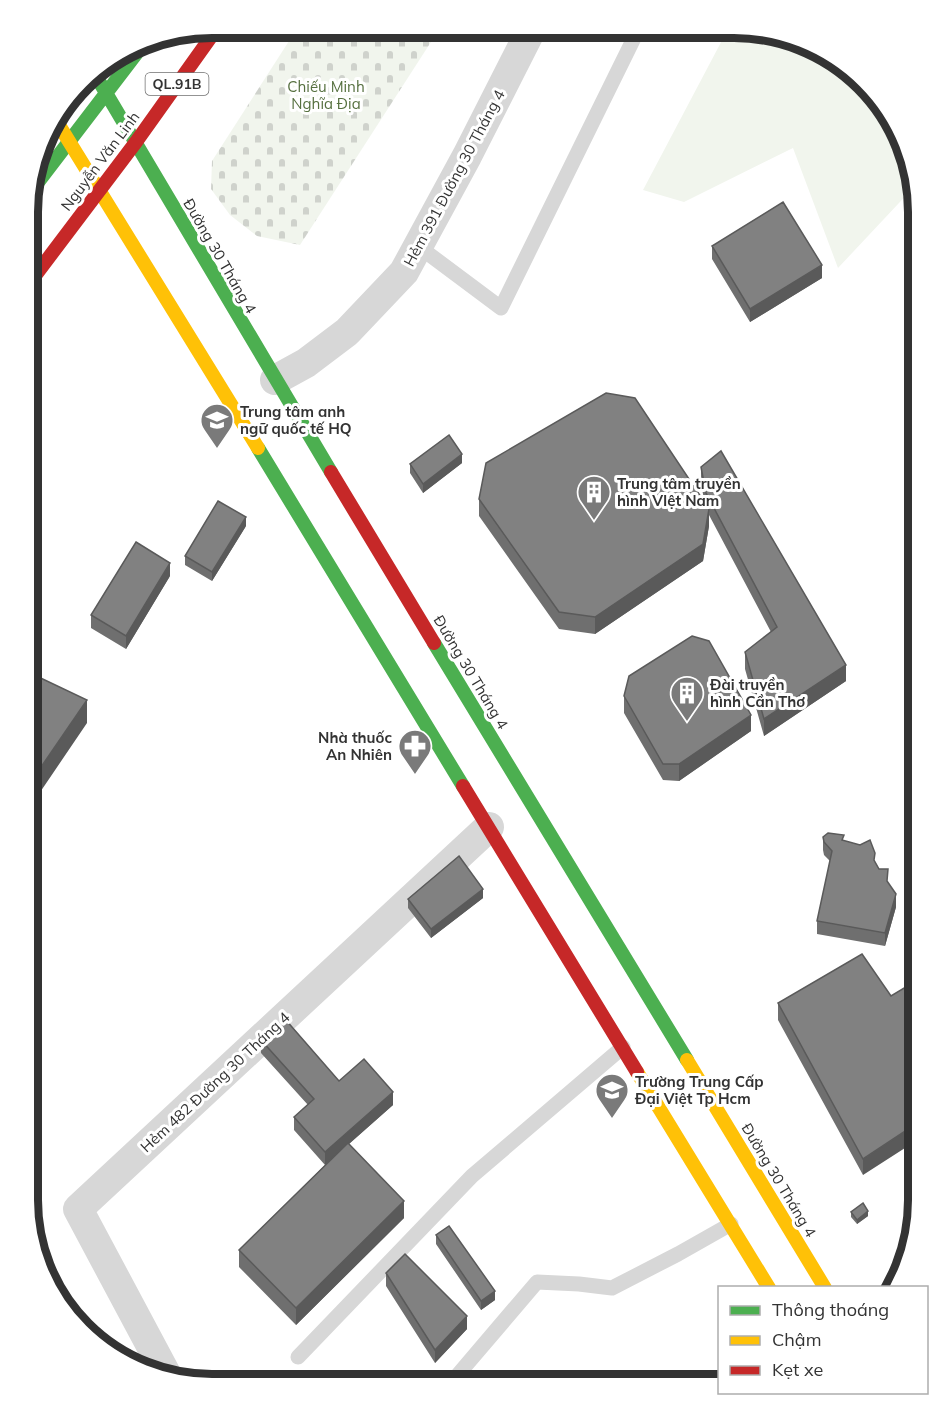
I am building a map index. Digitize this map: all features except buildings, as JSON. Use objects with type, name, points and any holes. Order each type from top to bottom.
[{"type":"main road","name":"Nguyễn Văn Linh","points":[[38,272],[211,38]]},
{"type":"main road","name":"QL.91B","points":[[41,178],[134,55]]},
{"type":"main road","name":"Đường 30 Tháng 4","points":[[98,80],[522,797],[824,1286]]},
{"type":"main road","points":[[60,127],[493,824],[623,1047],[768,1286]]},
{"type":"street","name":"Hẻm 391 Đường 30 Tháng 4","points":[[275,380],[306,363],[347,332],[404,272],[467,156],[527,38]]},
{"type":"street","name":"Hẻm 482 Đường 30 Tháng 4","points":[[163,1367],[78,1209],[493,824]]},
{"type":"lane","points":[[418,246],[501,308],[634,38]]},
{"type":"lane","points":[[298,1357],[472,1176],[623,1047]]},
{"type":"lane","points":[[459,1374],[537,1282],[612,1288],[730,1224]]},
{"type":"green space","name":"Chiếu Minh Nghĩa Địa","points":[[291,38],[434,38],[300,245],[257,236],[230,215],[211,189],[212,161]]},
{"type":"green space","points":[[723,38],[734,38],[779,43],[801,51],[840,73],[873,106],[885,125],[903,167],[907,194],[838,268],[793,148],[684,202],[643,190]]},
{"type":"traffic: fast","points":[[41,178],[135,55]]},
{"type":"traffic: fast","points":[[98,80],[331,472]]},
{"type":"traffic: fast","points":[[258,448],[463,786]]},
{"type":"traffic: fast","points":[[434,643],[687,1060]]},
{"type":"traffic: slow","points":[[60,127],[258,448]]},
{"type":"traffic: slow","points":[[687,1060],[824,1286]]},
{"type":"traffic: slow","points":[[637,1072],[768,1286]]},
{"type":"traffic: jam","points":[[38,272],[136,142],[210,38]]},
{"type":"traffic: jam","points":[[331,472],[434,643]]},
{"type":"traffic: jam","points":[[463,786],[637,1072]]},
{"type":"place","name":"Trung tâm anh ngữ quốc tế HQ","points":[[217,449]]},
{"type":"place","name":"Trung tâm truyền hình VIệt Nam","points":[[594,521]]},
{"type":"place","name":"Đài truyền hình Cần Thơ","points":[[687,722]]},
{"type":"place","name":"Nhà thuốc An Nhiên","points":[[415,775]]},
{"type":"place","name":"Trường Trung Cấp Đại Việt Tp Hcm","points":[[612,1119]]}]
